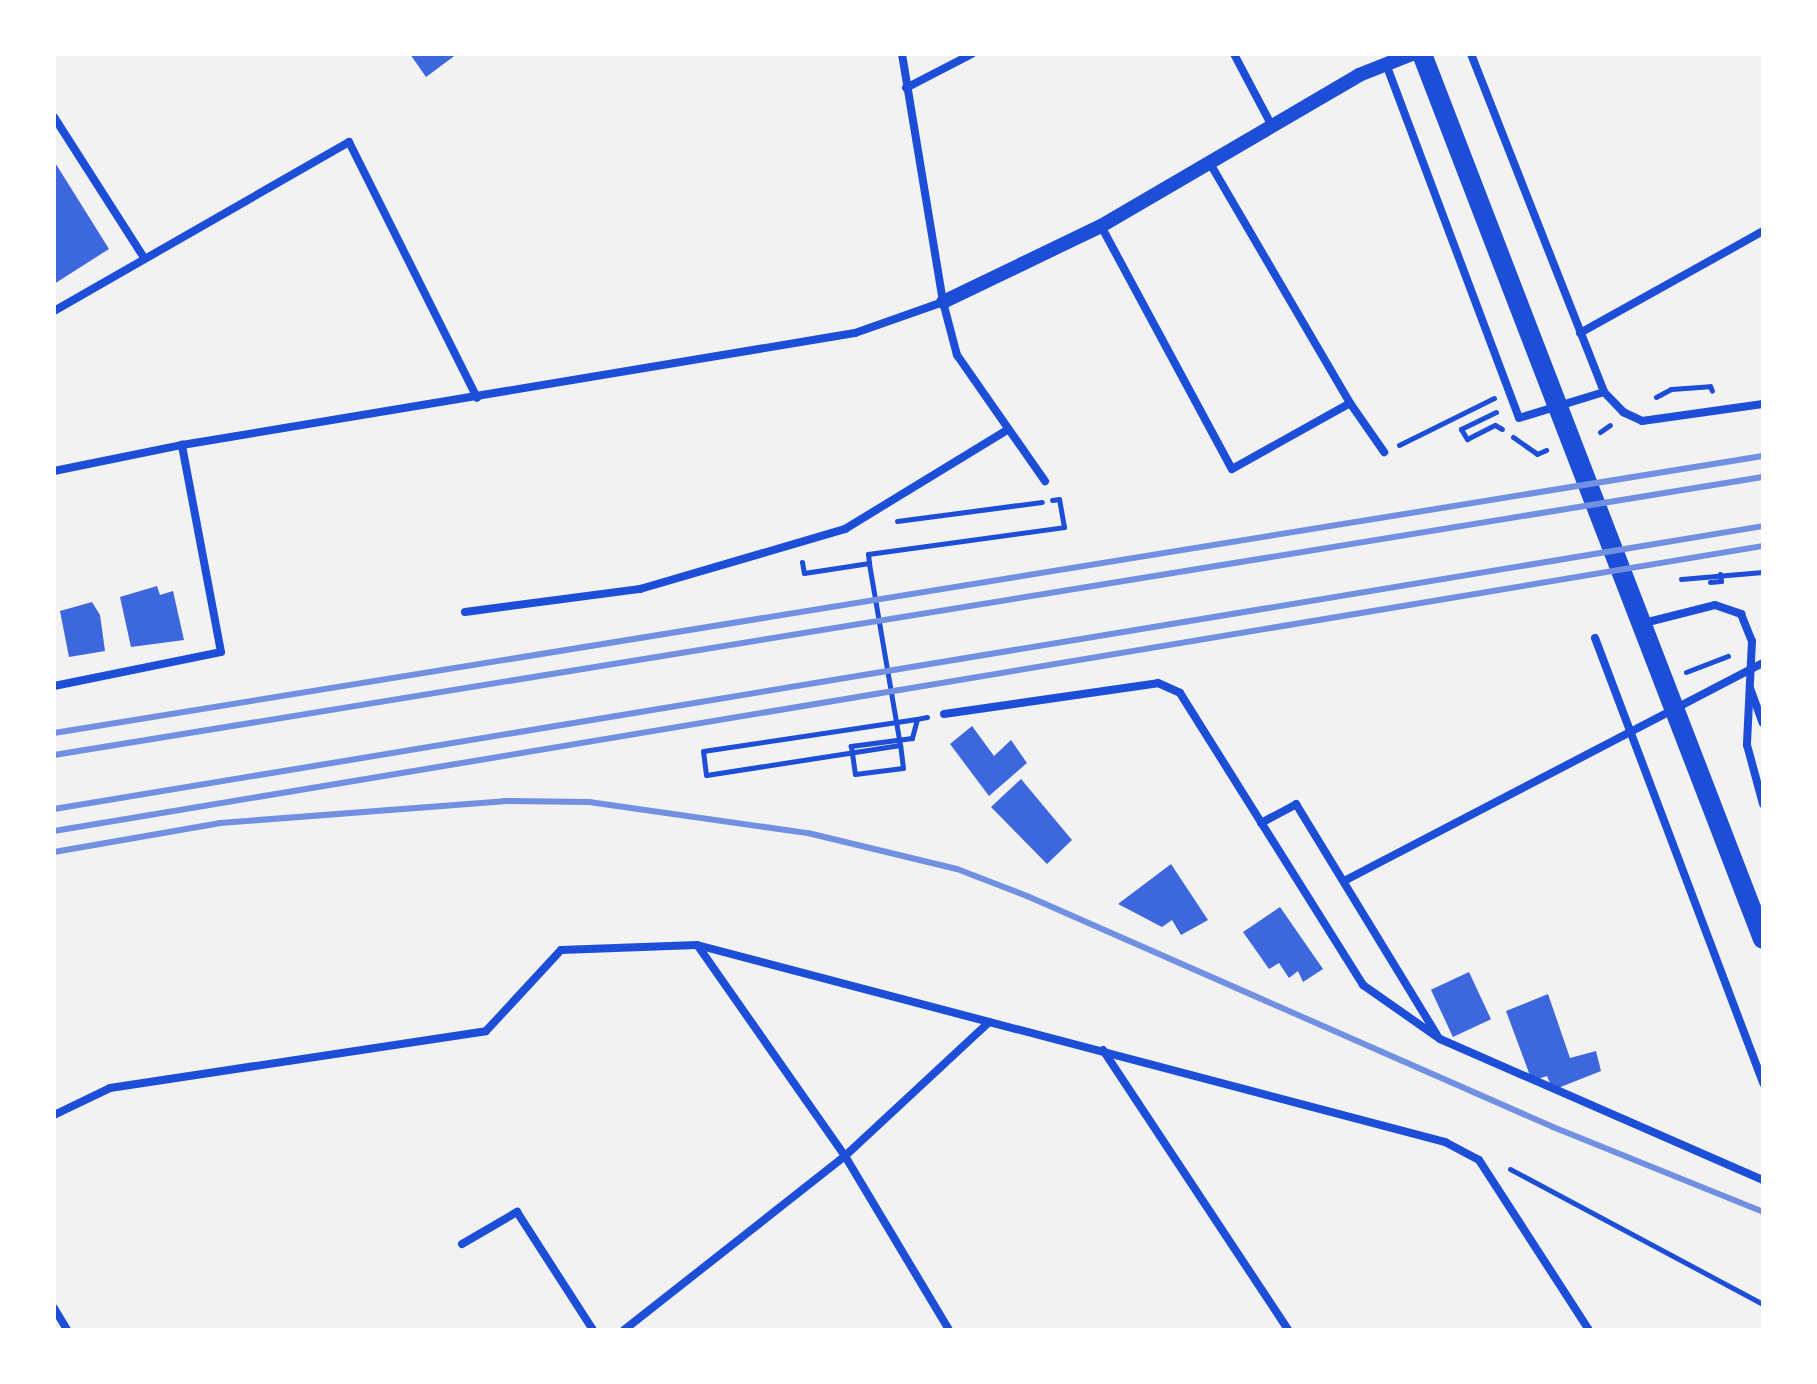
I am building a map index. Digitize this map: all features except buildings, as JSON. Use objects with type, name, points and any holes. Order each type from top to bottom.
[{"type":"main road","points":[[1422,54],[1763,939]]},
{"type":"street","points":[[902,54],[943,302],[957,355],[1045,481]]},
{"type":"street","points":[[906,88],[972,54]]},
{"type":"street","points":[[1234,54],[1272,126]]},
{"type":"street","points":[[54,471],[182,445],[855,333],[943,302],[1101,226],[1272,126],[1386,64],[1412,54]]},
{"type":"street","points":[[1471,54],[1604,392],[1623,412],[1642,421],[1763,404]]},
{"type":"street","points":[[1386,64],[1519,418],[1604,392]]},
{"type":"street","points":[[54,117],[144,258]]},
{"type":"street","points":[[54,311],[349,142],[477,398]]},
{"type":"street","points":[[1210,163],[1350,403],[1384,452]]},
{"type":"street","points":[[1101,226],[1232,469],[1350,403]]},
{"type":"street","points":[[1580,333],[1763,231]]},
{"type":"street","points":[[465,612],[640,589],[845,529],[1007,430]]},
{"type":"street","points":[[54,686],[221,652],[182,445]]},
{"type":"street","points":[[1643,623],[1715,605],[1741,614],[1752,641],[1747,745],[1763,804]]},
{"type":"street","points":[[1595,638],[1763,1083]]},
{"type":"street","points":[[1344,881],[1763,663]]},
{"type":"street","points":[[1744,672],[1763,723]]},
{"type":"street","points":[[944,714],[1158,683],[1180,693],[1363,985],[1440,1039],[1763,1180]]},
{"type":"street","points":[[1261,823],[1296,804],[1440,1039]]},
{"type":"street","points":[[697,945],[845,1156],[949,1330]]},
{"type":"street","points":[[54,1115],[110,1088],[486,1031],[561,950],[697,945],[1102,1049],[1445,1142],[1479,1160],[1589,1330]]},
{"type":"street","points":[[624,1330],[845,1156],[989,1022]]},
{"type":"street","points":[[1102,1049],[1288,1330]]},
{"type":"street","points":[[462,1244],[517,1212],[593,1330]]},
{"type":"street","points":[[54,1308],[67,1330]]},
{"type":"path","points":[[1654,398],[1671,389],[1710,386]]},
{"type":"path","points":[[1384,452],[1509,391]]},
{"type":"path","points":[[1492,414],[1461,429],[1467,439],[1495,425],[1537,454],[1546,450]]},
{"type":"path","points":[[880,524],[1059,499],[1064,527],[868,554],[869,563],[900,745],[903,768],[855,774],[851,746],[912,738]]},
{"type":"path","points":[[801,553],[804,573],[869,563]]},
{"type":"path","points":[[1681,579],[1763,572]]},
{"type":"path","points":[[900,745],[706,775],[703,751],[917,719]]},
{"type":"path","points":[[1479,1160],[1523,1173],[1763,1304]]},
{"type":"railway","points":[[54,733],[1763,456]]},
{"type":"railway","points":[[54,755],[1763,477]]},
{"type":"railway","points":[[54,809],[1763,526]]},
{"type":"railway","points":[[54,831],[1763,546]]},
{"type":"railway","points":[[54,852],[220,823],[504,801],[589,802],[808,833],[957,869],[1027,896],[1553,1127],[1763,1212]]}]
